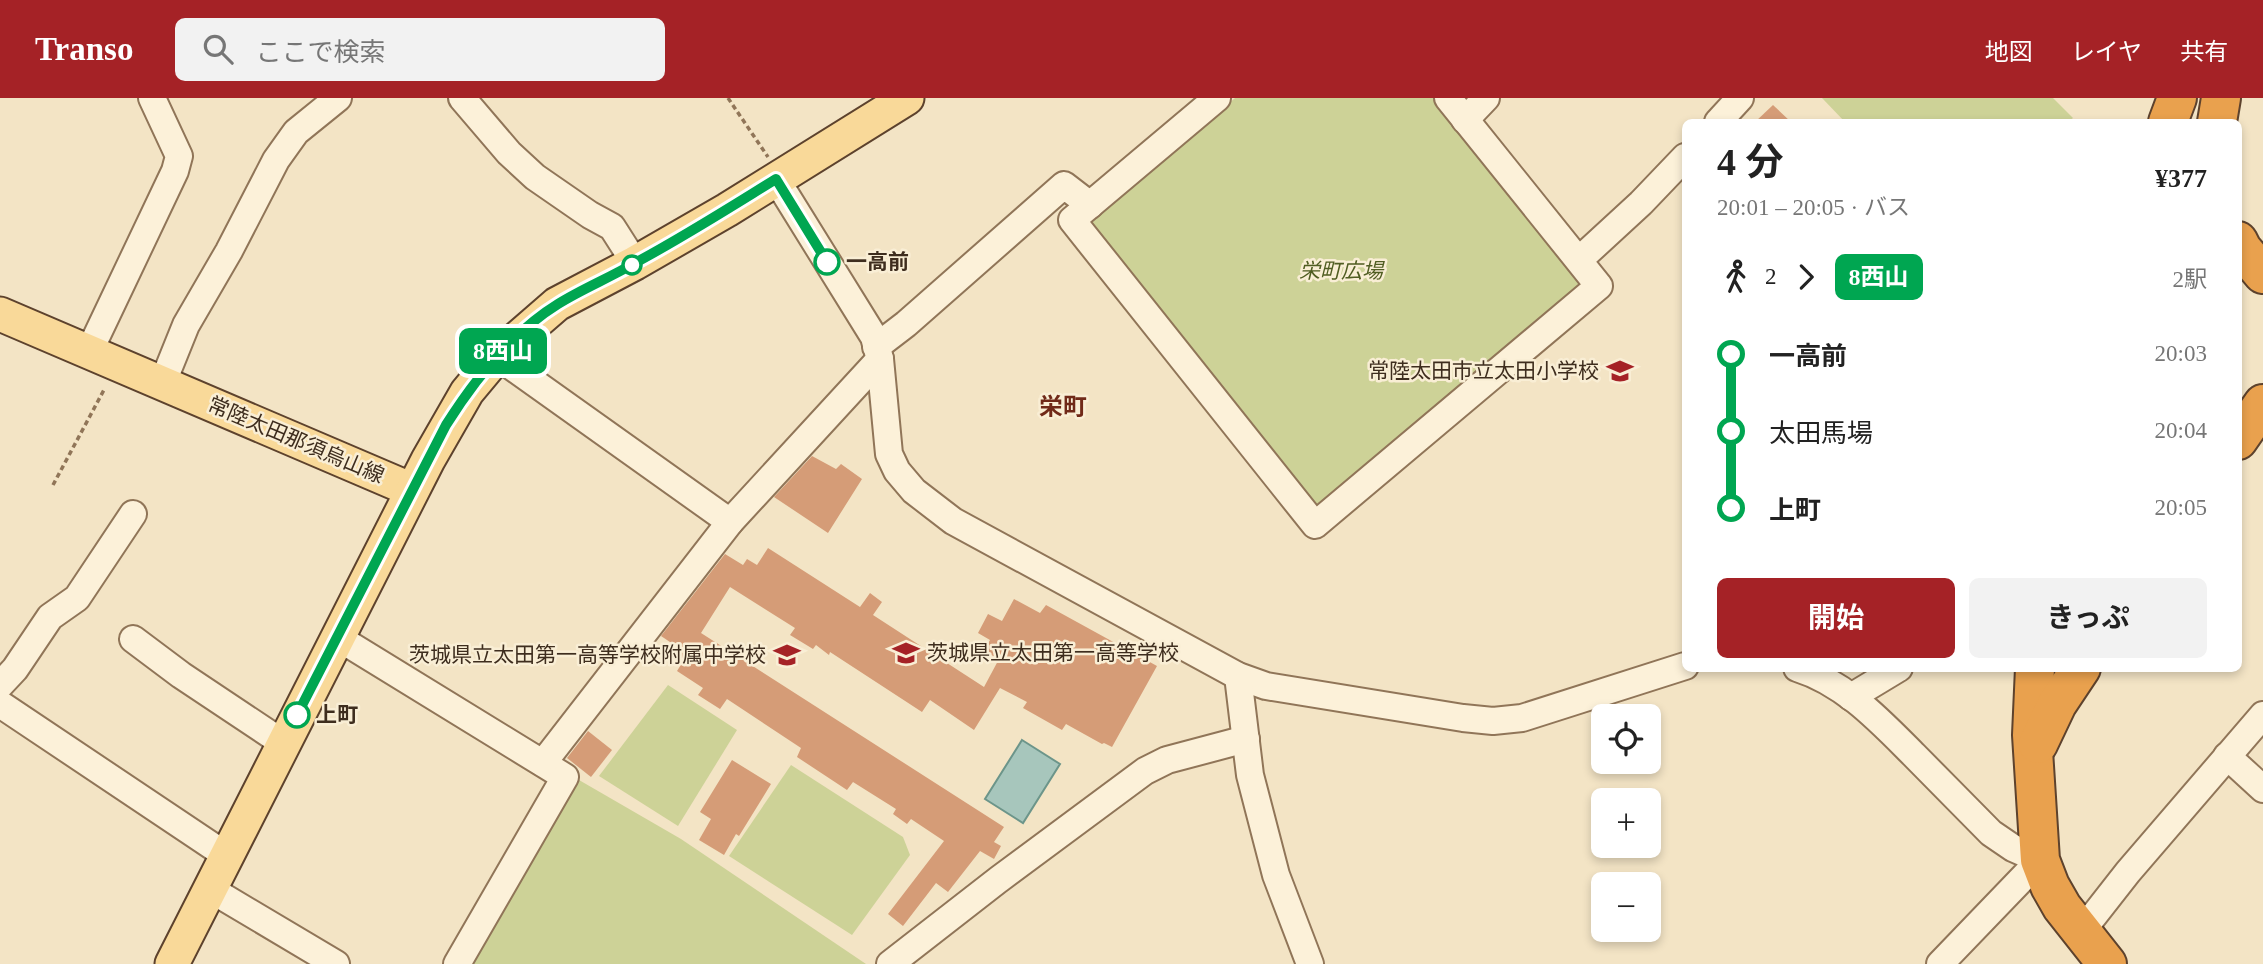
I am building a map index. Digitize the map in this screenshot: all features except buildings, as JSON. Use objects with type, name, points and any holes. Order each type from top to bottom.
[{"type":"highway","points":[[2169,119],[2177,98]]},
{"type":"highway","points":[[2218,119],[2221,98]]},
{"type":"highway","points":[[2242,249],[2263,274]]},
{"type":"highway","points":[[2242,434],[2263,404]]},
{"type":"highway","points":[[2074,672],[2042,689],[2033,756],[2040,860],[2062,907],[2107,964]]},
{"type":"main road","points":[[412,490],[446,425],[467,392],[497,356],[557,304],[635,263],[907,98]]},
{"type":"main road","name":"常陸太田那須烏山線","points":[[0,314],[412,490],[172,964]]},
{"type":"street","points":[[89,352],[175,171],[179,156],[152,98]]},
{"type":"street","points":[[163,382],[186,325],[229,251],[276,160],[296,132],[338,98]]},
{"type":"street","points":[[462,98],[509,153],[535,177],[612,227],[635,263]]},
{"type":"street","points":[[1217,98],[1072,220],[1315,525],[1599,286],[1448,98]]},
{"type":"street","points":[[1465,120],[1486,98]]},
{"type":"street","points":[[1721,119],[1740,98]]},
{"type":"street","points":[[1579,260],[1641,203],[1682,160]]},
{"type":"street","points":[[779,177],[874,337],[889,454],[897,471],[914,491],[953,521],[1238,676],[1266,686],[1493,721],[1522,718],[1682,667]]},
{"type":"street","points":[[544,762],[730,522],[906,324],[1064,185],[1090,205]]},
{"type":"street","points":[[497,356],[730,522]]},
{"type":"street","points":[[0,685],[15,669],[50,617],[77,598],[133,514]]},
{"type":"street","points":[[337,637],[565,776],[457,964]]},
{"type":"street","points":[[132,639],[283,743]]},
{"type":"street","points":[[1806,672],[1830,683],[1870,711],[1991,833],[2013,848],[2040,860],[1940,964]]},
{"type":"street","points":[[1851,697],[1892,672]]},
{"type":"street","points":[[1238,676],[1250,775],[1276,875],[1310,964]]},
{"type":"street","points":[[0,704],[227,856]]},
{"type":"street","points":[[2081,932],[2128,872],[2263,715]]},
{"type":"street","points":[[894,963],[1145,771],[1167,760],[1246,738]]},
{"type":"street","points":[[2227,756],[2263,789]]},
{"type":"street","points":[[210,889],[336,964]]},
{"type":"path","points":[[728,98],[779,177]]},
{"type":"path","points":[[53,485],[111,380]]},
{"type":"green space","name":"栄町広場","points":[[1235,98],[1439,98],[1592,285],[1320,514],[1084,227]]},
{"type":"green space","points":[[1822,98],[2053,98],[2073,118],[2072,119],[1842,119]]},
{"type":"green space","points":[[668,685],[737,730],[678,826],[599,776]]},
{"type":"green space","points":[[791,765],[903,837],[910,855],[852,935],[729,856]]},
{"type":"green space","points":[[579,780],[681,839],[866,964],[472,964]]},
{"type":"water","points":[[1022,740],[1060,764],[1023,823],[985,799]]},
{"type":"bus line","name":"8西山","points":[[297,715],[446,425],[467,392],[497,356],[529,327],[557,304],[635,263],[776,179],[827,262]]},
{"type":"place","name":"一高前","points":[[827,262]]},
{"type":"place","name":"常陸太田市立太田小学校","points":[[1620,371]]},
{"type":"place","name":"茨城県立太田第一高等学校","points":[[906,653]]},
{"type":"place","name":"茨城県立太田第一高等学校附属中学校","points":[[787,655]]},
{"type":"place","name":"上町","points":[[297,715]]},
{"type":"district","name":"栄町","points":[[1063,407]]}]
